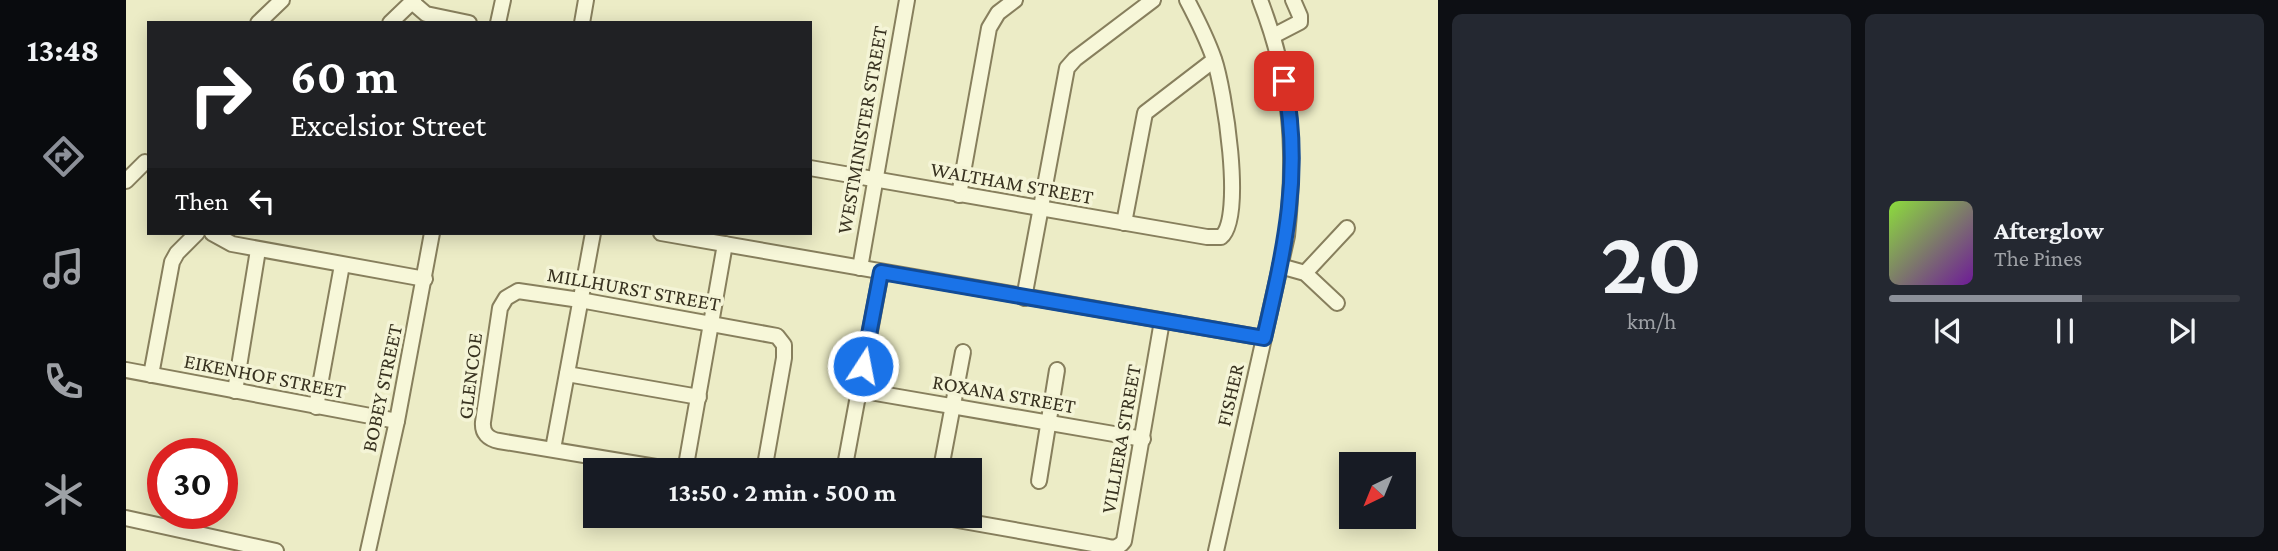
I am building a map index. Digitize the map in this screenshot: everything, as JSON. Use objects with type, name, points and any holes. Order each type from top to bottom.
[{"type":"street","points":[[261,21],[282,0]]},
{"type":"street","points":[[498,21],[503,0]]},
{"type":"street","points":[[582,21],[586,0]]},
{"type":"street","name":"WESTMINISTER STREET","points":[[860,268],[907,0]]},
{"type":"street","points":[[959,195],[989,28],[998,13],[1015,0]]},
{"type":"street","points":[[1024,298],[1067,68],[1153,0]]},
{"type":"street","points":[[1124,223],[1145,113],[1214,60],[1187,0]]},
{"type":"street","name":"FISHER","points":[[1216,551],[1280,266],[1290,209],[1292,139],[1289,103],[1273,36],[1260,0]]},
{"type":"street","points":[[1273,36],[1300,22],[1293,0]]},
{"type":"street","points":[[392,21],[413,1],[426,14],[459,21]]},
{"type":"street","name":"WALTHAM STREET","points":[[812,168],[1207,237],[1221,237],[1226,231],[1233,170],[1214,60]]},
{"type":"street","points":[[126,181],[147,163],[134,149]]},
{"type":"street","points":[[1305,273],[1347,228]]},
{"type":"street","points":[[151,375],[172,262],[195,235]]},
{"type":"street","points":[[216,235],[232,244],[258,250],[425,279]]},
{"type":"street","name":"BOBEY STREET","points":[[368,551],[397,421],[432,235]]},
{"type":"street","points":[[593,235],[553,449],[605,458]]},
{"type":"street","points":[[683,235],[1024,298],[1264,338]]},
{"type":"street","points":[[687,458],[725,244]]},
{"type":"street","points":[[235,391],[258,250]]},
{"type":"street","points":[[316,407],[342,265]]},
{"type":"street","points":[[1280,266],[1305,273],[1338,303]]},
{"type":"street","points":[[846,458],[881,272]]},
{"type":"street","name":"MILLHURST STREET","points":[[500,308],[506,298],[518,291],[777,336],[783,341],[785,351],[766,458]]},
{"type":"street","name":"GLENCOE","points":[[500,308],[483,427],[488,437],[499,442],[553,449]]},
{"type":"street","name":"VILLIERA STREET","points":[[982,525],[1104,547],[1118,547],[1124,541],[1162,321]]},
{"type":"street","points":[[943,458],[963,352]]},
{"type":"street","name":"EIKENHOF STREET","points":[[126,370],[397,421]]},
{"type":"street","points":[[1039,481],[1057,370]]},
{"type":"street","points":[[567,374],[699,397]]},
{"type":"street","name":"ROXANA STREET","points":[[858,390],[1143,439]]},
{"type":"street","points":[[126,518],[276,551]]},
{"type":"route","points":[[863,366],[881,272],[1264,338],[1287,236],[1292,183],[1292,139],[1284,81]]}]
